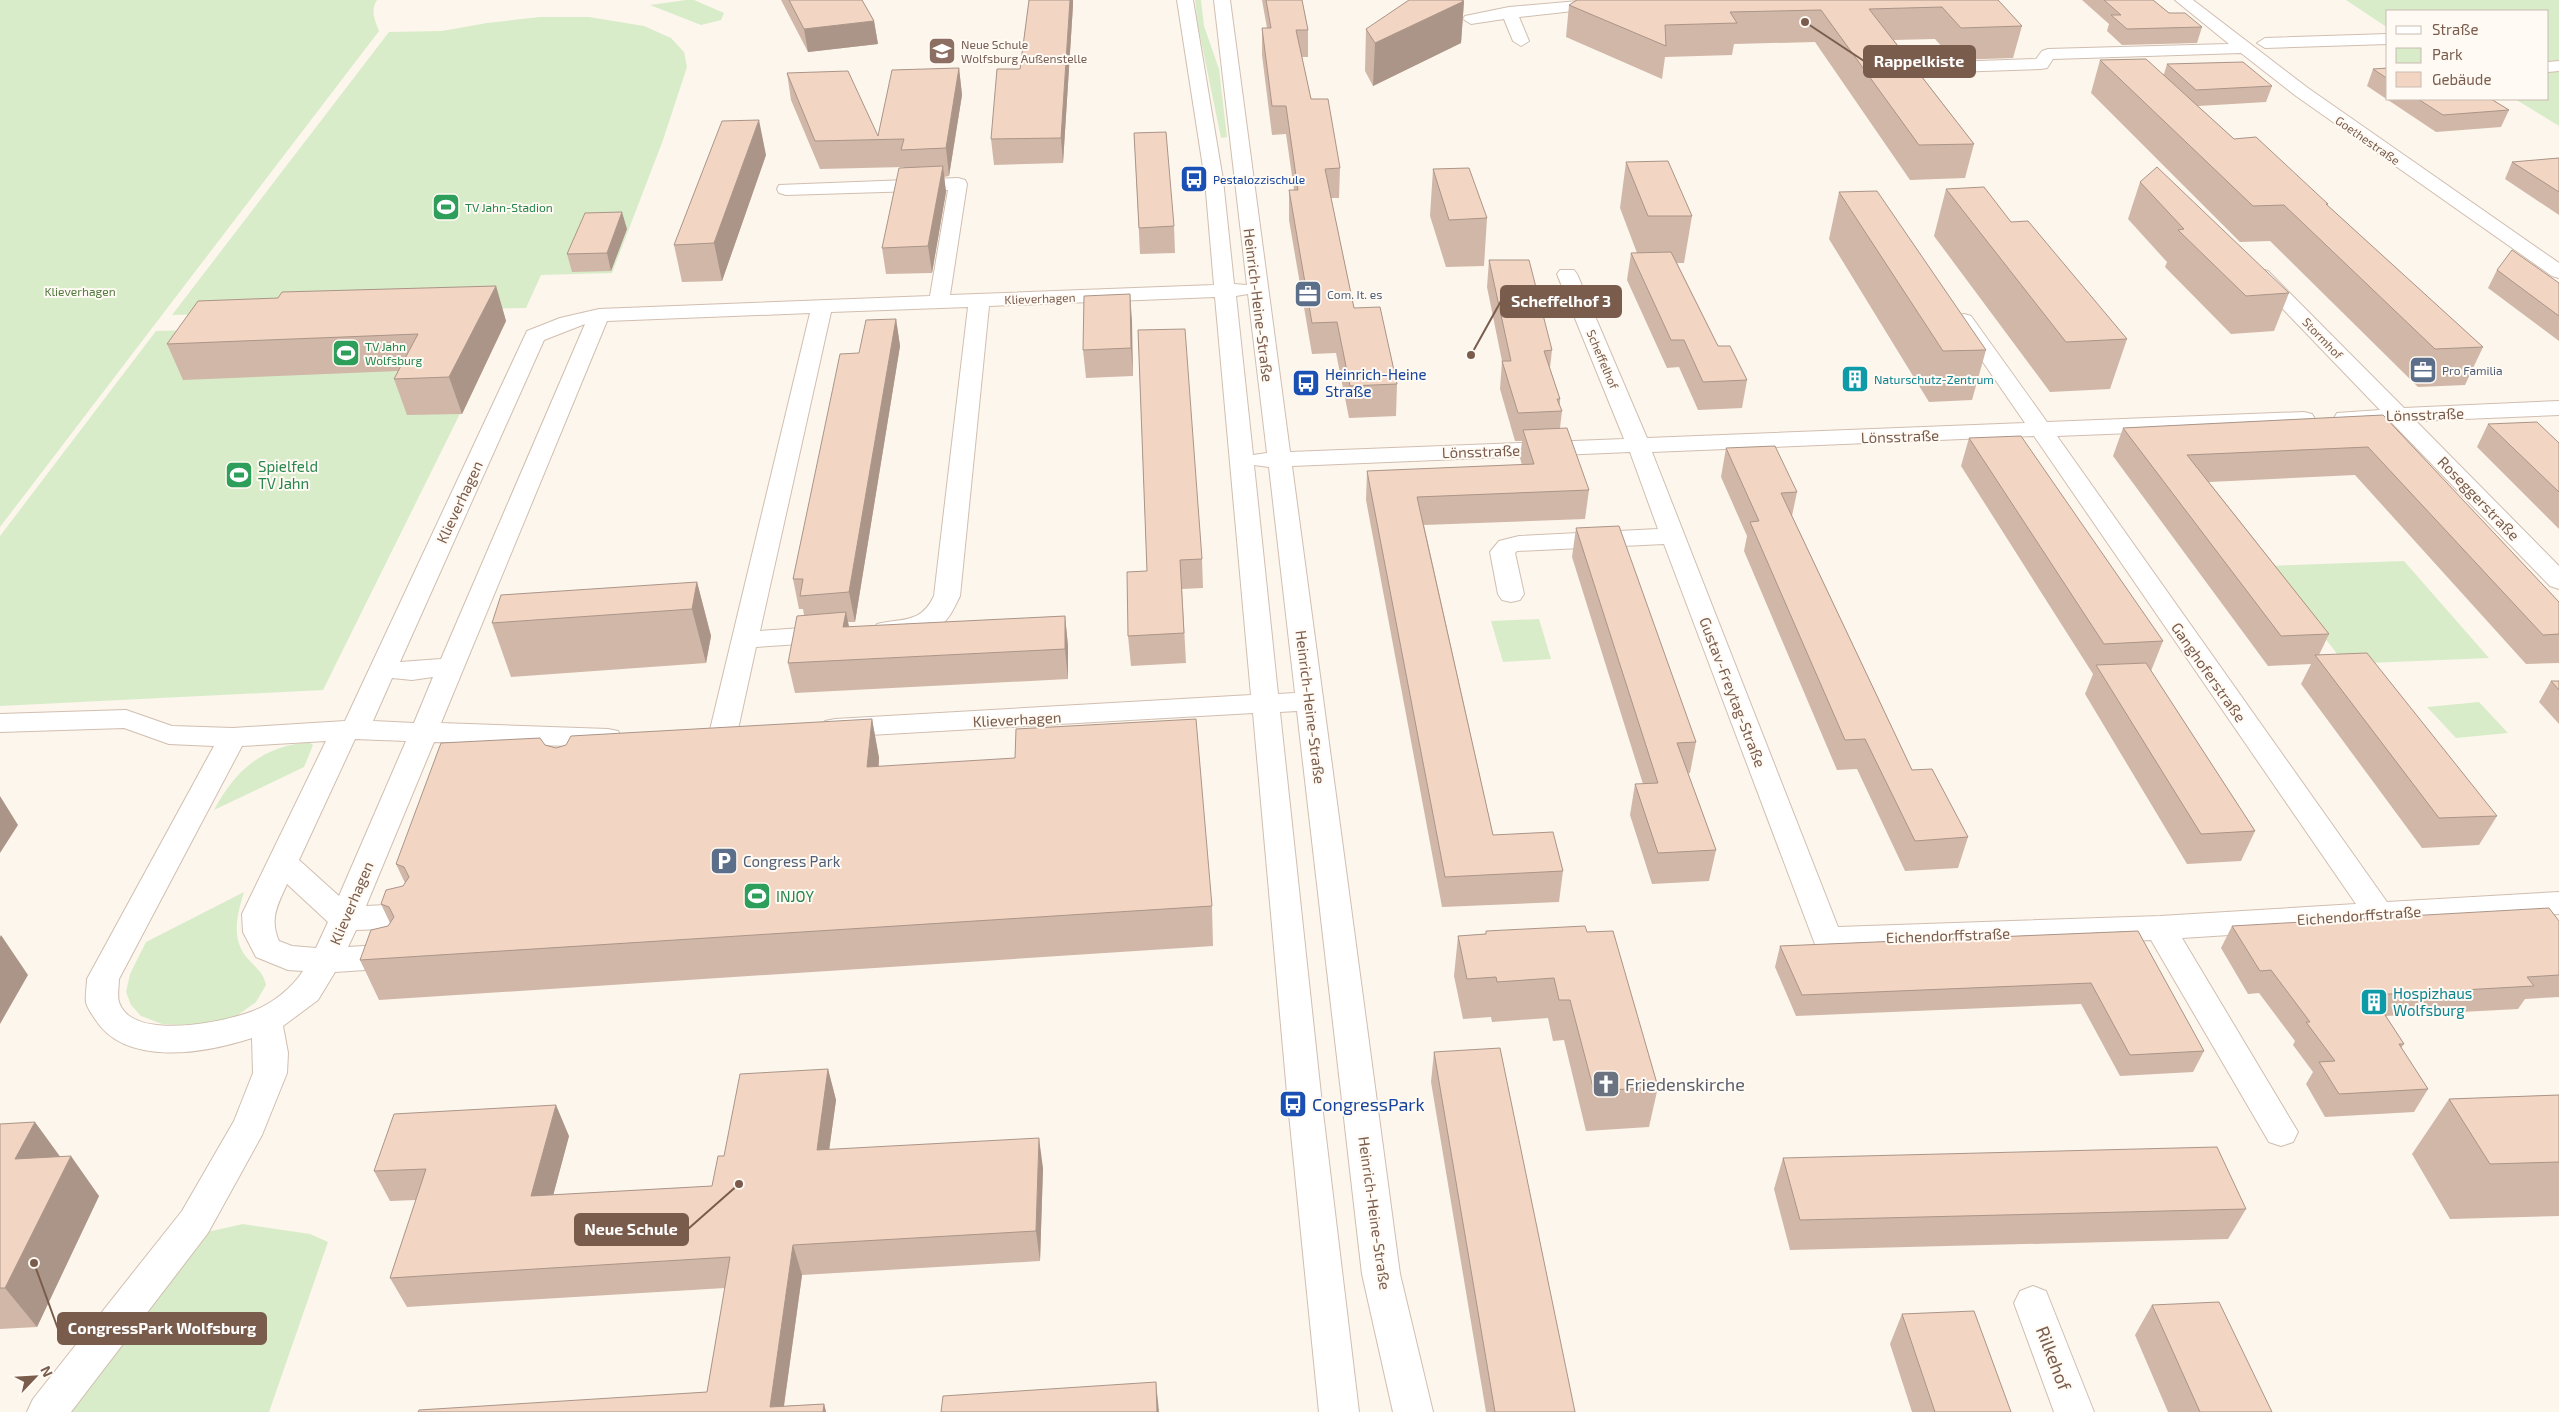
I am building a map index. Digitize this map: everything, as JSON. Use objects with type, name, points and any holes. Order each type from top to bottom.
[{"type":"street","points":[[1168,0],[1186,18]]},
{"type":"street","name":"Heinrich-Heine-Straße","points":[[1185,0],[1186,18],[1210,144],[1305,1104],[1339,1412]]},
{"type":"street","name":"Heinrich-Heine-Straße","points":[[1222,0],[1311,701],[1381,1274],[1413,1412]]},
{"type":"street","points":[[1471,19],[1509,12],[1570,8],[1628,0]]},
{"type":"street","name":"Goethestraße","points":[[2183,0],[2247,39],[2273,70],[2380,148],[2559,272]]},
{"type":"street","points":[[1509,12],[1521,41]]},
{"type":"street","points":[[1896,69],[2041,64],[2048,54],[2247,39]]},
{"type":"street","name":"Goethestraße","points":[[2247,39],[2265,43],[2327,90],[2480,195]]},
{"type":"street","points":[[2265,43],[2386,39]]},
{"type":"street","points":[[2248,70],[2273,70]]},
{"type":"street","points":[[786,189],[958,184],[939,302]]},
{"type":"street","name":"Stormhof","points":[[2248,261],[2398,416]]},
{"type":"street","name":"Scheffelhof","points":[[1567,274],[1638,444]]},
{"type":"street","name":"Klieverhagen","points":[[599,315],[326,961],[288,958],[266,949],[259,932],[258,914],[282,862],[382,669],[535,336],[567,322],[599,315],[1258,290]]},
{"type":"street","points":[[744,640],[909,628],[928,621],[941,612],[947,596],[979,300]]},
{"type":"street","points":[[723,734],[822,306]]},
{"type":"street","name":"Ganghoferstraße","points":[[1955,306],[2039,430],[2379,914]]},
{"type":"street","name":"Lönsstraße","points":[[1242,461],[1638,444],[2398,416],[2559,408]]},
{"type":"street","name":"Roseggerstraße","points":[[2398,416],[2559,581]]},
{"type":"street","name":"Gustav-Freytag-Straße","points":[[1638,444],[1827,939]]},
{"type":"street","points":[[1510,594],[1502,552],[1508,546],[1519,543],[1673,536]]},
{"type":"street","points":[[382,669],[412,671],[450,667]]},
{"type":"street","name":"Klieverhagen","points":[[810,730],[1311,701]]},
{"type":"street","points":[[0,723],[126,719],[169,735],[233,737],[350,730],[583,739],[630,738]]},
{"type":"street","points":[[695,735],[752,733]]},
{"type":"street","points":[[233,737],[103,979],[102,1003],[113,1020],[139,1037],[185,1038],[220,1035],[266,1020],[286,1008],[307,991],[326,961],[395,956]]},
{"type":"street","points":[[573,767],[583,739]]},
{"type":"street","points":[[282,862],[345,919],[409,916]]},
{"type":"street","name":"Eichendorffstraße","points":[[1827,939],[2160,928],[2559,903]]},
{"type":"street","points":[[2160,928],[2281,1132]]},
{"type":"street","points":[[47,1412],[195,1222],[246,1133],[270,1073],[271,1053],[266,1020]]},
{"type":"street","name":"Rilkehof","points":[[2033,1303],[2074,1412]]},
{"type":"green space","points":[[0,0],[377,0],[374,12],[379,31],[0,527]]},
{"type":"green space","points":[[694,0],[724,13],[721,20],[701,25],[650,5]]},
{"type":"green space","points":[[1195,0],[1201,0],[1204,26],[1219,69],[1227,137],[1221,138],[1198,26]]},
{"type":"green space","points":[[2346,0],[2559,0],[2559,126],[2517,100],[2549,100],[2549,10],[2386,10],[2386,27]]},
{"type":"green space","name":"TV Jahn-Stadion","points":[[540,17],[589,17],[644,26],[671,38],[684,52],[687,67],[663,140],[612,273],[541,275],[526,308],[172,315],[389,32],[442,31],[487,23]]},
{"type":"green space","name":"Spielfeld TV Jahn","points":[[506,321],[323,690],[0,706],[0,536],[156,331]]},
{"type":"green space","points":[[2404,561],[2489,658],[2345,664],[2269,566]]},
{"type":"green space","points":[[1539,619],[1551,659],[1503,662],[1491,621]]},
{"type":"green space","points":[[2479,702],[2508,733],[2456,738],[2427,707]]},
{"type":"green space","points":[[309,742],[313,745],[304,767],[214,810],[232,783],[252,763],[277,749]]},
{"type":"green space","points":[[244,892],[237,918],[237,936],[243,952],[262,974],[266,985],[256,1002],[235,1017],[203,1024],[162,1024],[141,1016],[131,1005],[126,992],[130,974],[146,942]]},
{"type":"green space","points":[[243,1224],[310,1234],[328,1242],[269,1412],[69,1412],[207,1232]]},
{"type":"building","points":[[789,0],[862,0],[874,21],[804,29]]},
{"type":"building","points":[[1029,0],[1070,0],[1061,138],[991,139],[997,69],[1020,69]]},
{"type":"building","points":[[1266,0],[1302,0],[1308,30],[1296,30],[1311,99],[1328,99],[1340,168],[1325,169],[1354,308],[1380,307],[1397,384],[1350,386],[1337,322],[1312,323],[1289,190],[1298,190],[1286,106],[1272,106],[1262,28],[1271,28]]},
{"type":"building","points":[[1409,0],[1464,1],[1375,43],[1366,29]]},
{"type":"building","points":[[1577,0],[1998,0],[2022,26],[1961,28],[1942,7],[1869,9],[1974,144],[1919,145],[1821,10],[1730,12],[1737,23],[1665,25],[1666,46],[1569,5]]},
{"type":"building","points":[[2104,0],[2153,0],[2169,13],[2185,13],[2202,27],[2127,29],[2111,15],[2121,15]]},
{"type":"building","points":[[2146,59],[2234,139],[2256,137],[2328,204],[2326,204],[2483,347],[2435,349],[2284,205],[2253,206],[2100,60]]},
{"type":"building","points":[[2243,62],[2272,86],[2196,90],[2167,64]]},
{"type":"building","points":[[959,68],[946,148],[901,150],[904,139],[815,141],[787,73],[848,71],[878,136],[892,70]]},
{"type":"building","points":[[2386,68],[2386,78],[2373,69]]},
{"type":"building","points":[[2420,100],[2493,100],[2509,110],[2443,115]]},
{"type":"building","points":[[759,120],[714,243],[674,245],[722,121]]},
{"type":"building","points":[[1166,132],[1174,226],[1139,228],[1134,133]]},
{"type":"building","points":[[2559,158],[2559,192],[2512,162]]},
{"type":"building","points":[[1668,161],[1692,216],[1648,216],[1626,162]]},
{"type":"building","points":[[943,166],[928,246],[882,248],[899,168]]},
{"type":"building","points":[[2157,167],[2289,293],[2246,296],[2178,230],[2184,229],[2140,182]]},
{"type":"building","points":[[1469,168],[1487,218],[1449,220],[1433,169]]},
{"type":"building","points":[[1984,187],[2011,222],[2028,221],[2127,339],[2066,342],[1946,189]]},
{"type":"building","points":[[1877,191],[1986,350],[1943,351],[1839,192]]},
{"type":"building","points":[[622,212],[607,253],[567,254],[585,213]]},
{"type":"building","points":[[2512,250],[2559,283],[2559,316],[2497,270]]},
{"type":"building","points":[[1671,252],[1718,346],[1730,346],[1747,380],[1703,382],[1684,340],[1671,340],[1631,253]]},
{"type":"building","points":[[1489,260],[1529,260],[1552,350],[1544,351],[1560,399],[1557,399],[1562,411],[1518,413],[1502,361],[1511,361]]},
{"type":"building","points":[[496,286],[449,377],[394,379],[418,334],[167,344],[198,301],[278,298],[282,292]]},
{"type":"building","points":[[1130,294],[1131,348],[1083,350],[1084,296]]},
{"type":"building","points":[[896,319],[849,592],[800,596],[803,579],[793,579],[840,354],[859,353],[866,320]]},
{"type":"building","points":[[1185,329],[1202,559],[1180,560],[1184,633],[1128,636],[1127,572],[1147,571],[1138,330]]},
{"type":"building","points":[[2383,415],[2559,602],[2559,634],[2543,635],[2368,447],[2187,455],[2329,634],[2281,636],[2123,428]]},
{"type":"building","points":[[2537,422],[2559,443],[2559,492],[2488,424]]},
{"type":"building","points":[[1567,428],[1589,490],[1417,497],[1493,835],[1553,832],[1563,871],[1445,877],[1367,471],[1534,464],[1523,430]]},
{"type":"building","points":[[2021,436],[2163,641],[2104,644],[1969,438]]},
{"type":"building","points":[[1775,446],[1797,492],[1781,493],[1912,770],[1932,769],[1968,837],[1915,841],[1865,739],[1845,740],[1750,522],[1759,521],[1726,448]]},
{"type":"building","points":[[1619,526],[1696,742],[1677,743],[1716,850],[1658,853],[1635,784],[1658,783],[1576,528]]},
{"type":"building","points":[[697,582],[692,609],[492,623],[501,595]]},
{"type":"building","points":[[846,612],[843,627],[1065,616],[1065,649],[788,663],[797,616]]},
{"type":"building","points":[[2367,653],[2497,816],[2439,818],[2315,655]]},
{"type":"building","points":[[2146,663],[2255,831],[2201,834],[2096,665]]},
{"type":"building","points":[[2551,681],[2559,681],[2559,690]]},
{"type":"building","points":[[872,719],[867,767],[1015,758],[1016,729],[1196,719],[1212,906],[360,960],[371,930],[388,926],[394,917],[389,907],[381,904],[386,890],[403,886],[409,877],[404,867],[396,864],[441,743],[540,738],[545,745],[556,748],[566,745],[571,736]]},
{"type":"building","points":[[2549,908],[2559,921],[2559,975],[2527,977],[2534,986],[2372,995],[2404,1044],[2399,1044],[2428,1089],[2339,1094],[2319,1062],[2335,1061],[2306,1022],[2310,1022],[2271,970],[2260,971],[2232,926]]},
{"type":"building","points":[[1585,926],[1587,932],[1613,931],[1658,1087],[1594,1091],[1570,1000],[1559,1000],[1554,978],[1497,982],[1496,977],[1467,979],[1458,936],[1486,934],[1486,931]]},
{"type":"building","points":[[2138,931],[2204,1051],[2130,1055],[2091,983],[1802,995],[1780,946]]},
{"type":"building","points":[[1500,1048],[1575,1412],[1495,1412],[1434,1052]]},
{"type":"building","points":[[828,1069],[817,1150],[1039,1138],[1036,1231],[793,1245],[770,1407],[824,1404],[823,1412],[418,1412],[419,1410],[707,1392],[730,1257],[390,1278],[426,1169],[374,1171],[394,1114],[556,1105],[531,1196],[712,1186],[718,1156],[724,1156],[740,1074]]},
{"type":"building","points":[[2559,1095],[2559,1162],[2490,1164],[2449,1099]]},
{"type":"building","points":[[35,1122],[15,1159],[71,1156],[5,1288],[0,1288],[0,1124]]},
{"type":"building","points":[[2217,1147],[2246,1209],[1800,1220],[1783,1158]]},
{"type":"building","points":[[2219,1302],[2272,1412],[2200,1412],[2152,1305]]},
{"type":"building","points":[[1974,1311],[2011,1412],[1935,1412],[1902,1314]]},
{"type":"building","points":[[1156,1382],[1157,1412],[941,1412],[943,1396]]},
{"type":"place","name":"Rappelkiste","points":[[1805,22]]},
{"type":"place","name":"Neue Schule Wolfsburg Außenstelle","points":[[942,51]]},
{"type":"place","name":"Pestalozzischule","points":[[1194,179]]},
{"type":"place","name":"TV Jahn-Stadion","points":[[446,207]]},
{"type":"place","name":"Com. It. es","points":[[1308,294]]},
{"type":"place","name":"TV Jahn Wolfsburg","points":[[346,353]]},
{"type":"place","name":"Scheffelhof 3","points":[[1471,355]]},
{"type":"place","name":"Pro Familia","points":[[2423,370]]},
{"type":"place","name":"Naturschutz-Zentrum","points":[[1855,379]]},
{"type":"place","name":"Heinrich-Heine Straße","points":[[1306,383]]},
{"type":"place","name":"Spielfeld TV Jahn","points":[[239,475]]},
{"type":"place","name":"Congress Park","points":[[724,861]]},
{"type":"place","name":"INJOY","points":[[757,896]]},
{"type":"place","name":"Hospizhaus Wolfsburg","points":[[2374,1002]]},
{"type":"place","name":"Friedenskirche","points":[[1606,1084]]},
{"type":"place","name":"CongressPark","points":[[1293,1104]]},
{"type":"place","name":"Neue Schule","points":[[739,1184]]},
{"type":"place","name":"CongressPark Wolfsburg","points":[[34,1263]]}]
